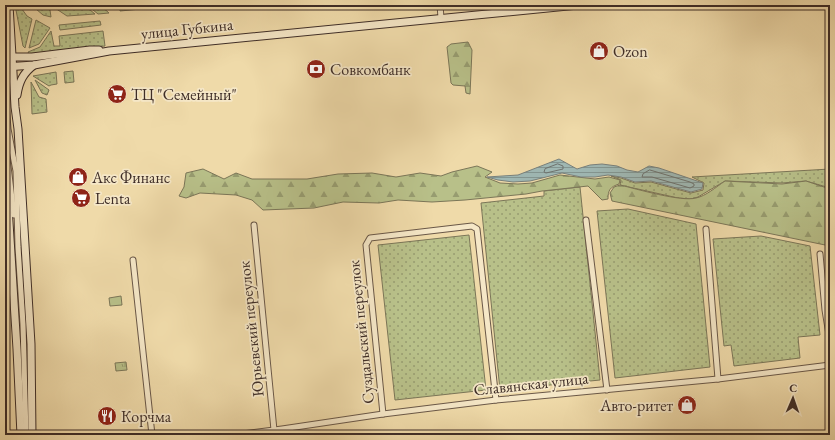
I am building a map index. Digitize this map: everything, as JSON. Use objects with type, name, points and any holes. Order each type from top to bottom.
[{"type":"main road","points":[[8,5],[11,39],[9,67],[18,129],[31,344],[32,435]]},
{"type":"main road","name":"улица Губкина","points":[[9,67],[34,65],[109,51],[578,5]]},
{"type":"main road","name":"улица Губкина","points":[[9,57],[32,57],[90,50],[109,51]]},
{"type":"main road","points":[[15,107],[21,78],[26,71],[34,65]]},
{"type":"main road","points":[[5,159],[21,435]]},
{"type":"street","points":[[440,5],[441,18]]},
{"type":"street","points":[[9,67],[6,85],[6,103],[8,129],[16,171],[26,435]]},
{"type":"street","points":[[5,142],[18,248]]},
{"type":"street","points":[[586,220],[607,390]]},
{"type":"street","name":"Юрьевский переулок","points":[[254,225],[274,430]]},
{"type":"street","name":"Суздальский переулок","points":[[383,414],[366,245],[370,238],[472,226],[477,229],[496,400]]},
{"type":"street","points":[[706,229],[718,379]]},
{"type":"street","points":[[820,254],[825,310],[830,341]]},
{"type":"street","points":[[133,260],[152,435]]},
{"type":"street","name":"Славянская улица","points":[[235,435],[496,400],[718,379],[830,365]]},
{"type":"green space","points":[[15,5],[19,5],[27,16],[32,19],[25,48],[23,46]]},
{"type":"green space","points":[[58,5],[84,5],[95,14],[67,16],[55,8]]},
{"type":"green space","points":[[87,5],[100,5],[109,13],[98,14]]},
{"type":"green space","points":[[154,5],[151,8],[120,11],[120,8]]},
{"type":"green space","points":[[445,5],[493,5],[451,9]]},
{"type":"green space","points":[[38,6],[50,10],[51,17],[43,15],[36,9]]},
{"type":"green space","points":[[36,20],[50,28],[39,44],[29,48]]},
{"type":"green space","points":[[100,21],[101,25],[60,30],[59,25]]},
{"type":"green space","points":[[51,31],[54,46],[60,46],[59,36],[103,31],[105,46],[29,54],[28,52],[40,47]]},
{"type":"green space","points":[[468,42],[472,50],[470,94],[466,93],[465,86],[453,85],[451,83],[447,47],[451,44]]},
{"type":"green space","points":[[73,71],[74,82],[65,83],[64,72]]},
{"type":"green space","points":[[56,72],[57,84],[49,86],[33,76]]},
{"type":"green space","points":[[35,80],[49,90],[47,95],[42,93]]},
{"type":"green space","points":[[31,82],[39,97],[46,99],[47,112],[32,114]]},
{"type":"green space","points":[[477,166],[492,172],[485,177],[500,183],[532,183],[560,175],[595,179],[609,177],[620,180],[619,184],[610,189],[608,199],[602,200],[588,186],[465,200],[432,202],[398,200],[379,203],[343,202],[314,208],[263,210],[252,200],[236,195],[200,193],[186,198],[179,196],[184,187],[186,173],[203,169],[224,179],[236,173],[252,179],[307,179],[338,174],[372,173],[396,177],[420,173],[441,176]]},
{"type":"green space","points":[[830,169],[830,188],[806,181],[782,183],[725,181],[698,197],[691,199],[678,198],[620,185],[621,180],[611,176],[635,183],[651,182],[691,193],[703,190],[704,183],[692,177]]},
{"type":"green space","points":[[725,181],[782,184],[806,181],[830,189],[830,246],[612,201],[610,193],[614,187],[620,185],[689,199],[696,198],[711,191]]},
{"type":"green space","points":[[580,187],[600,380],[500,390],[481,203],[544,196],[544,191]]},
{"type":"green space","points":[[628,209],[696,224],[710,367],[615,378],[597,211]]},
{"type":"green space","points":[[469,235],[486,390],[395,400],[378,245]]},
{"type":"green space","points":[[761,236],[810,246],[820,335],[798,337],[800,358],[734,366],[731,345],[724,346],[713,239]]},
{"type":"green space","points":[[121,296],[122,305],[110,306],[109,298]]},
{"type":"green space","points":[[126,362],[127,370],[116,371],[115,363]]},
{"type":"water","points":[[559,159],[577,169],[590,165],[602,164],[617,166],[638,172],[649,166],[659,168],[703,183],[702,189],[691,192],[651,181],[635,182],[621,177],[608,175],[581,177],[562,173],[530,181],[513,182],[487,177],[518,175]]},
{"type":"place","name":"Ozon","points":[[599,51]]},
{"type":"place","name":"Совкомбанк","points":[[316,69]]},
{"type":"place","name":"ТЦ \"Семейный\"","points":[[117,94]]},
{"type":"place","name":"Акс Финанс","points":[[78,177]]},
{"type":"place","name":"Lenta","points":[[81,198]]},
{"type":"place","name":"Авто-ритет","points":[[687,405]]},
{"type":"place","name":"Корчма","points":[[107,416]]}]
